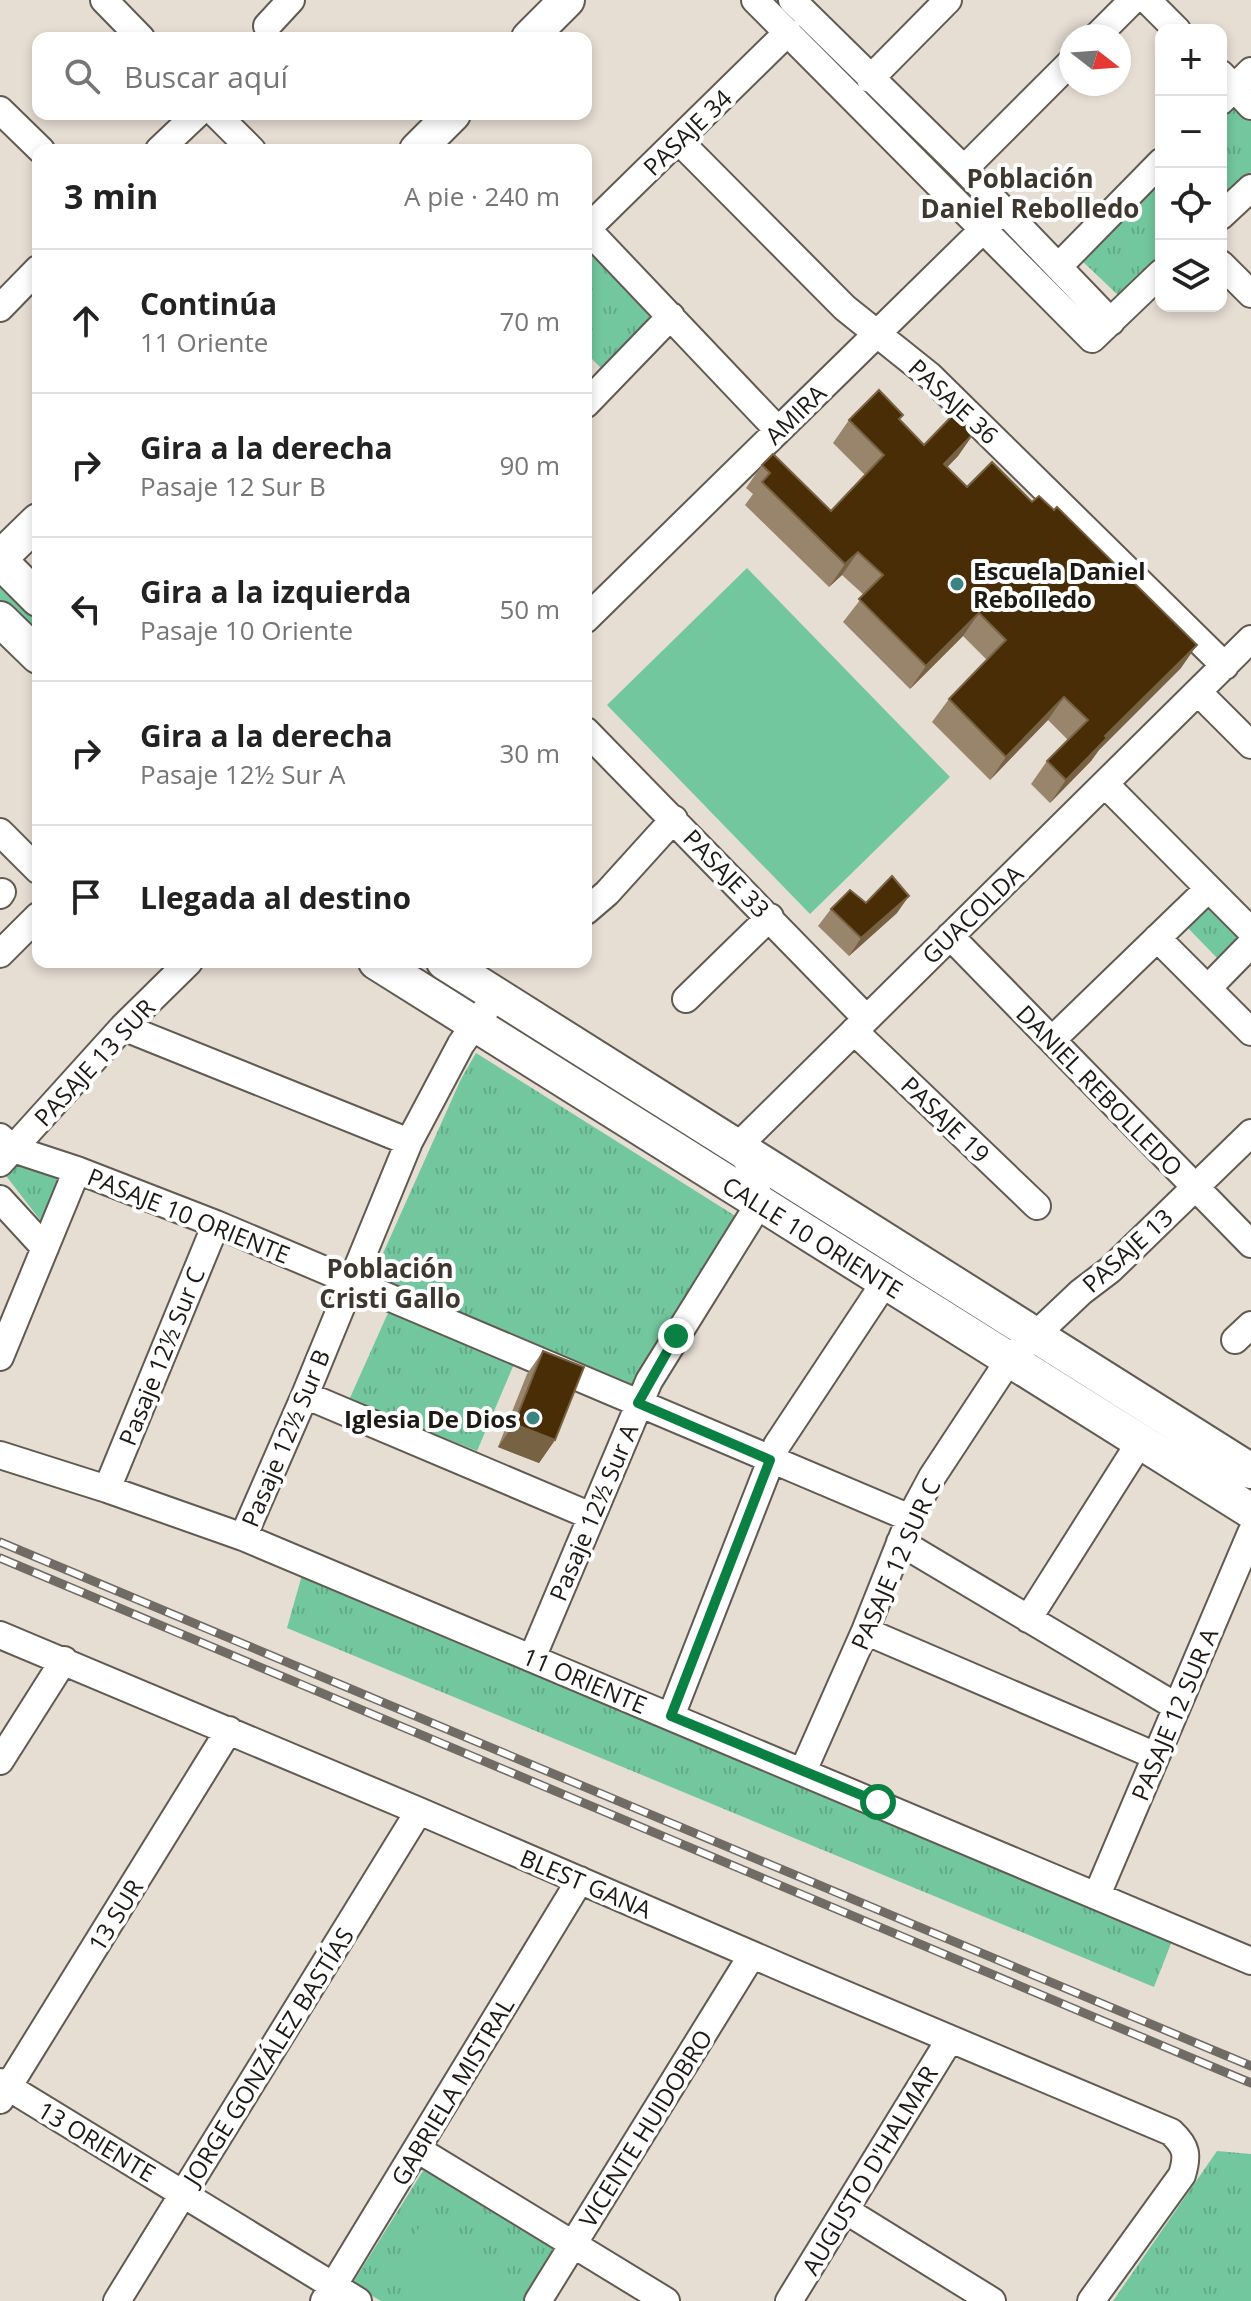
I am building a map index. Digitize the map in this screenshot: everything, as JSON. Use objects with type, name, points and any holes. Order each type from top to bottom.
[{"type":"main road","points":[[423,144],[447,120]]},
{"type":"main road","points":[[32,527],[0,560],[32,593]]},
{"type":"main road","points":[[0,619],[32,650]]},
{"type":"main road","name":"CALLE 10 ORIENTE","points":[[386,968],[1251,1511]]},
{"type":"main road","name":"CALLE 10 ORIENTE","points":[[454,968],[1251,1471]]},
{"type":"street","points":[[104,0],[135,32]]},
{"type":"street","points":[[267,26],[291,0]]},
{"type":"street","points":[[755,0],[983,228],[1102,330]]},
{"type":"street","points":[[792,0],[1004,209],[1058,267],[1102,330]]},
{"type":"street","points":[[870,79],[948,0]]},
{"type":"street","points":[[1109,24],[1133,0]]},
{"type":"street","points":[[1147,0],[1171,24]]},
{"type":"street","name":"PASAJE 34","points":[[592,224],[788,32]]},
{"type":"street","points":[[964,169],[1059,74]]},
{"type":"street","points":[[0,110],[35,144]]},
{"type":"street","points":[[165,144],[191,120]]},
{"type":"street","points":[[222,120],[246,144]]},
{"type":"street","name":"PASAJE 36","points":[[679,141],[845,308],[930,376],[1225,666]]},
{"type":"street","points":[[1058,267],[1155,168]]},
{"type":"street","points":[[1227,210],[1251,188]]},
{"type":"street","name":"AMIRA","points":[[592,601],[778,430],[1004,209]]},
{"type":"street","points":[[592,236],[778,430]]},
{"type":"street","points":[[1227,270],[1251,294]]},
{"type":"street","points":[[0,308],[32,275]]},
{"type":"street","points":[[1102,330],[1155,279]]},
{"type":"street","points":[[592,393],[671,316]]},
{"type":"street","name":"GUACOLDA","points":[[738,1146],[1251,639]]},
{"type":"street","points":[[1198,692],[1251,745]]},
{"type":"street","name":"PASAJE 33","points":[[592,737],[770,917],[860,1024]]},
{"type":"street","points":[[1105,784],[1251,931]]},
{"type":"street","points":[[592,906],[674,819]]},
{"type":"street","points":[[0,832],[32,864]]},
{"type":"street","points":[[1052,1040],[1208,889]]},
{"type":"street","points":[[686,999],[770,917]]},
{"type":"street","points":[[0,954],[32,922]]},
{"type":"street","name":"DANIEL REBOLLEDO","points":[[950,936],[1251,1244]]},
{"type":"street","points":[[1157,938],[1251,1032]]},
{"type":"street","points":[[1208,988],[1251,944]]},
{"type":"street","name":"PASAJE 13 SUR","points":[[4,1150],[183,968]]},
{"type":"street","name":"Pasaje 12½ Sur B","points":[[243,1537],[409,1142],[454,1056],[497,995]]},
{"type":"street","name":"PASAJE 19","points":[[860,1024],[1037,1206]]},
{"type":"street","points":[[123,1027],[409,1142]]},
{"type":"street","name":"PASAJE 13","points":[[1038,1335],[1251,1133]]},
{"type":"street","points":[[738,1146],[755,1178],[759,1204]]},
{"type":"street","name":"PASAJE 10 ORIENTE","points":[[4,1150],[77,1170],[216,1224],[770,1460],[905,1530],[1028,1619],[1177,1707]]},
{"type":"street","points":[[0,1357],[77,1170]]},
{"type":"street","points":[[0,1199],[45,1248]]},
{"type":"street","name":"Pasaje 12½ Sur A","points":[[532,1658],[638,1403],[659,1363],[759,1204]]},
{"type":"street","name":"Pasaje 12½ Sur C","points":[[107,1489],[216,1224]]},
{"type":"street","points":[[671,1716],[784,1430],[885,1282]]},
{"type":"street","name":"PASAJE 12 SUR C","points":[[803,1771],[865,1631],[905,1530],[932,1477],[1009,1360],[1038,1335]]},
{"type":"street","points":[[305,1395],[591,1516]]},
{"type":"street","points":[[1028,1619],[1140,1442]]},
{"type":"street","name":"11 ORIENTE","points":[[0,1455],[243,1537],[1251,1961]]},
{"type":"street","name":"PASAJE 12 SUR A","points":[[1097,1895],[1251,1533]]},
{"type":"street","points":[[865,1631],[1156,1756]]},
{"type":"street","name":"BLEST GANA","points":[[0,1635],[1171,2132],[1187,2152],[1182,2175],[1091,2301]]},
{"type":"street","points":[[0,1761],[64,1660]]},
{"type":"street","name":"13 SUR","points":[[3,2090],[229,1730]]},
{"type":"street","name":"JORGE GONZÁLEZ BASTÍAS","points":[[117,2301],[419,1811]]},
{"type":"street","name":"GABRIELA MISTRAL","points":[[329,2294],[580,1880]]},
{"type":"street","name":"VICENTE HUIDOBRO","points":[[538,2301],[752,1955]]},
{"type":"street","name":"AUGUSTO D'HALMAR","points":[[789,2301],[950,2039]]},
{"type":"street","name":"13 ORIENTE","points":[[3,2090],[183,2194],[329,2294],[358,2301]]},
{"type":"street","points":[[417,2149],[666,2301]]},
{"type":"street","points":[[845,2210],[992,2301]]},
{"type":"green space","points":[[1251,82],[1251,172],[1227,196],[1227,168],[1227,106]]},
{"type":"green space","points":[[1155,179],[1155,265],[1120,297],[1078,257]]},
{"type":"green space","points":[[592,249],[664,313],[604,371],[592,359]]},
{"type":"green space","points":[[0,566],[32,598],[32,636],[0,604]]},
{"type":"green space","points":[[747,568],[950,777],[810,914],[607,705]]},
{"type":"green space","points":[[1216,898],[1246,929],[1217,958],[1187,927]]},
{"type":"green space","points":[[476,1053],[737,1217],[633,1395],[372,1278],[461,1079]]},
{"type":"green space","points":[[18,1154],[72,1174],[44,1225],[0,1168]]},
{"type":"green space","points":[[392,1304],[517,1357],[477,1451],[349,1400]]},
{"type":"green space","points":[[302,1575],[1172,1941],[1154,1987],[287,1628]]},
{"type":"green space","points":[[1217,2151],[1251,2154],[1251,2301],[1113,2301]]},
{"type":"green space","points":[[426,2166],[564,2250],[532,2301],[381,2301],[352,2284]]},
{"type":"green space","points":[[423,2221],[510,2274],[493,2301],[432,2301],[390,2275]]},
{"type":"building","name":"Escuela Daniel Rebolledo","points":[[879,390],[903,415],[899,419],[924,445],[954,414],[974,433],[944,464],[967,487],[992,462],[1032,502],[1039,496],[1054,510],[1057,507],[1197,645],[1105,736],[1107,738],[1066,780],[1047,761],[1088,720],[1064,697],[1006,757],[949,699],[1006,640],[979,613],[926,666],[859,599],[883,575],[858,552],[845,564],[762,482],[770,473],[762,465],[773,454],[831,511],[884,455],[849,420]]},
{"type":"building","points":[[892,876],[909,896],[861,938],[831,909],[850,890],[866,903]]},
{"type":"building","points":[[543,1351],[584,1367],[555,1440],[514,1424]]},
{"type":"railway","points":[[0,1542],[1251,2066]]},
{"type":"railway","points":[[0,1558],[1251,2083]]},
{"type":"place","name":"Escuela Daniel Rebolledo","points":[[957,584]]},
{"type":"place","name":"Iglesia De Dios","points":[[533,1418]]},
{"type":"district","name":"Población Daniel Rebolledo","points":[[1030,193]]},
{"type":"district","name":"Población Cristi Gallo","points":[[390,1283]]},
{"type":"route","points":[[676,1336],[638,1403],[770,1460],[671,1716],[878,1802]]}]
